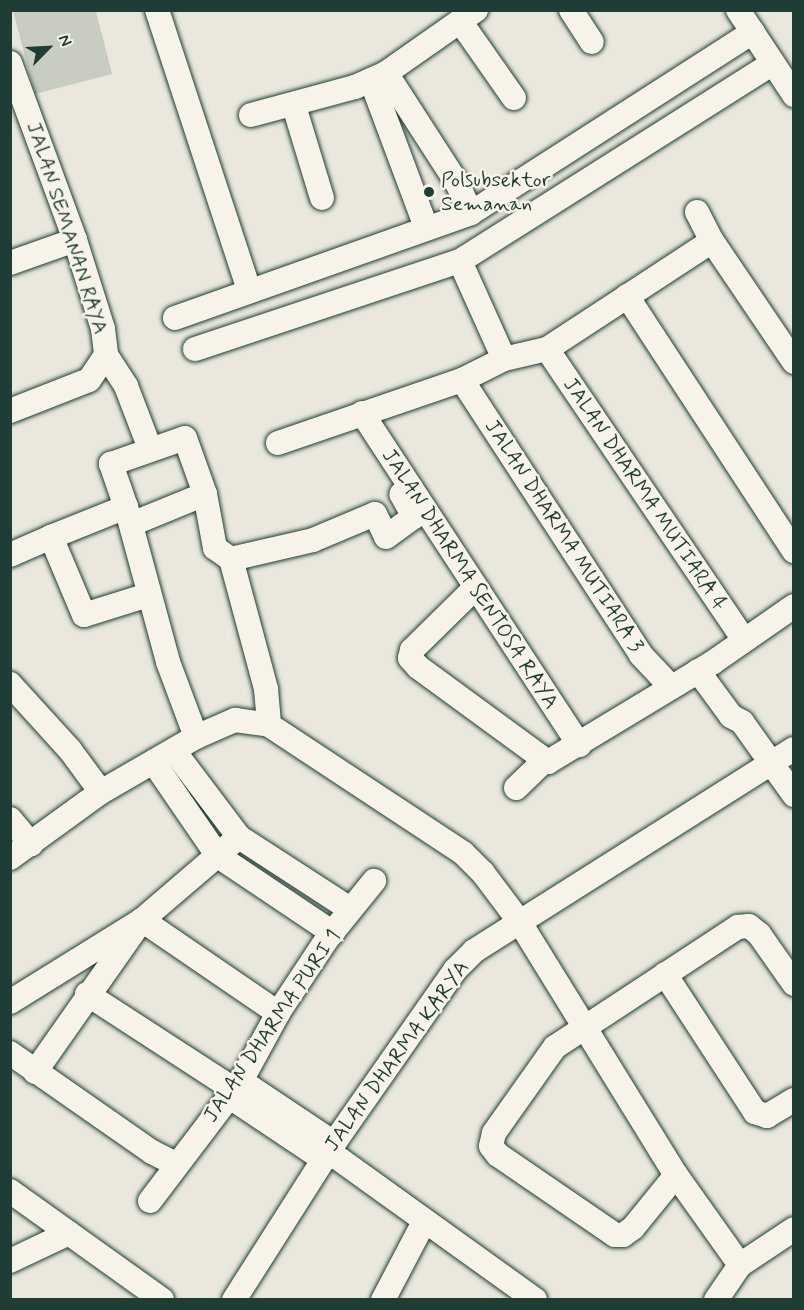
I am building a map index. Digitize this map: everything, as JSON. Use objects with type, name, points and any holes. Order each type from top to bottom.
[{"type":"street","points":[[157,10],[249,290]]},
{"type":"street","points":[[571,10],[592,42]]},
{"type":"street","points":[[738,10],[794,95]]},
{"type":"street","points":[[251,115],[294,106],[379,77],[468,16],[514,98]]},
{"type":"street","points":[[175,318],[426,227],[471,213],[753,32]]},
{"type":"street","name":"JALAN SEMANAN RAYA","points":[[10,63],[75,240],[103,329],[106,355],[88,380],[10,411]]},
{"type":"street","points":[[195,349],[460,261],[772,63]]},
{"type":"street","points":[[379,77],[426,227]]},
{"type":"street","points":[[379,77],[457,183],[471,213]]},
{"type":"street","points":[[294,106],[322,198]]},
{"type":"street","points":[[697,212],[712,241],[794,362]]},
{"type":"street","points":[[10,263],[75,240]]},
{"type":"street","points":[[278,443],[462,380],[504,359],[547,349],[712,241]]},
{"type":"street","points":[[460,261],[504,359]]},
{"type":"street","points":[[627,296],[794,551]]},
{"type":"street","name":"JALAN DHARMA MUTIARA 4","points":[[547,349],[742,639]]},
{"type":"street","points":[[106,355],[126,386],[150,449]]},
{"type":"street","name":"JALAN DHARMA MUTIARA 3","points":[[462,380],[641,655],[671,687]]},
{"type":"street","name":"JALAN DHARMA SENTOSA RAYA","points":[[362,413],[474,589],[579,745]]},
{"type":"street","points":[[196,737],[176,687],[148,595],[129,515],[110,465],[185,438],[205,494],[215,548],[231,559],[266,689],[269,725]]},
{"type":"street","points":[[231,559],[313,540],[375,514],[386,537],[414,517],[399,491],[406,483]]},
{"type":"street","points":[[10,555],[51,537],[205,494]]},
{"type":"street","points":[[51,537],[84,615],[148,595]]},
{"type":"street","points":[[474,589],[412,650],[410,658],[418,668],[544,761],[551,762],[705,667],[742,639],[794,606]]},
{"type":"street","points":[[705,667],[744,709],[742,722],[794,795]]},
{"type":"street","points":[[10,684],[70,750],[101,792]]},
{"type":"street","points":[[10,858],[101,792],[196,737],[235,720],[269,725],[463,853],[519,921],[676,1175],[740,1265]]},
{"type":"street","name":"JALAN DHARMA KARYA","points":[[234,1299],[328,1151],[455,970],[474,951],[794,749]]},
{"type":"street","points":[[164,757],[239,837],[350,909]]},
{"type":"street","points":[[164,757],[218,856],[333,933]]},
{"type":"street","points":[[516,788],[544,761]]},
{"type":"street","points":[[10,819],[31,844]]},
{"type":"street","points":[[10,1002],[142,920],[239,837]]},
{"type":"street","name":"JALAN DHARMA PURI 1","points":[[150,1201],[235,1089],[278,1013],[350,909],[374,880]]},
{"type":"street","points":[[35,1072],[87,994],[142,920]]},
{"type":"street","points":[[142,920],[278,1013]]},
{"type":"street","points":[[676,1175],[633,1228],[623,1235],[615,1235],[498,1155],[492,1146],[494,1133],[544,1058],[583,1027],[743,926],[759,934],[794,984]]},
{"type":"street","points":[[665,974],[755,1112],[767,1116],[794,1100]]},
{"type":"street","points":[[87,994],[328,1151],[424,1222],[535,1299]]},
{"type":"street","points":[[10,1053],[152,1152],[176,1164]]},
{"type":"street","points":[[10,1191],[162,1299]]},
{"type":"street","points":[[383,1299],[424,1222]]},
{"type":"street","points":[[716,1299],[740,1265],[794,1229]]},
{"type":"street","points":[[10,1261],[69,1233]]},
{"type":"shaded area","points":[[13,11],[96,11],[112,74],[35,94]]},
{"type":"place","name":"Polsubsektor Semanan","points":[[429,192]]}]
